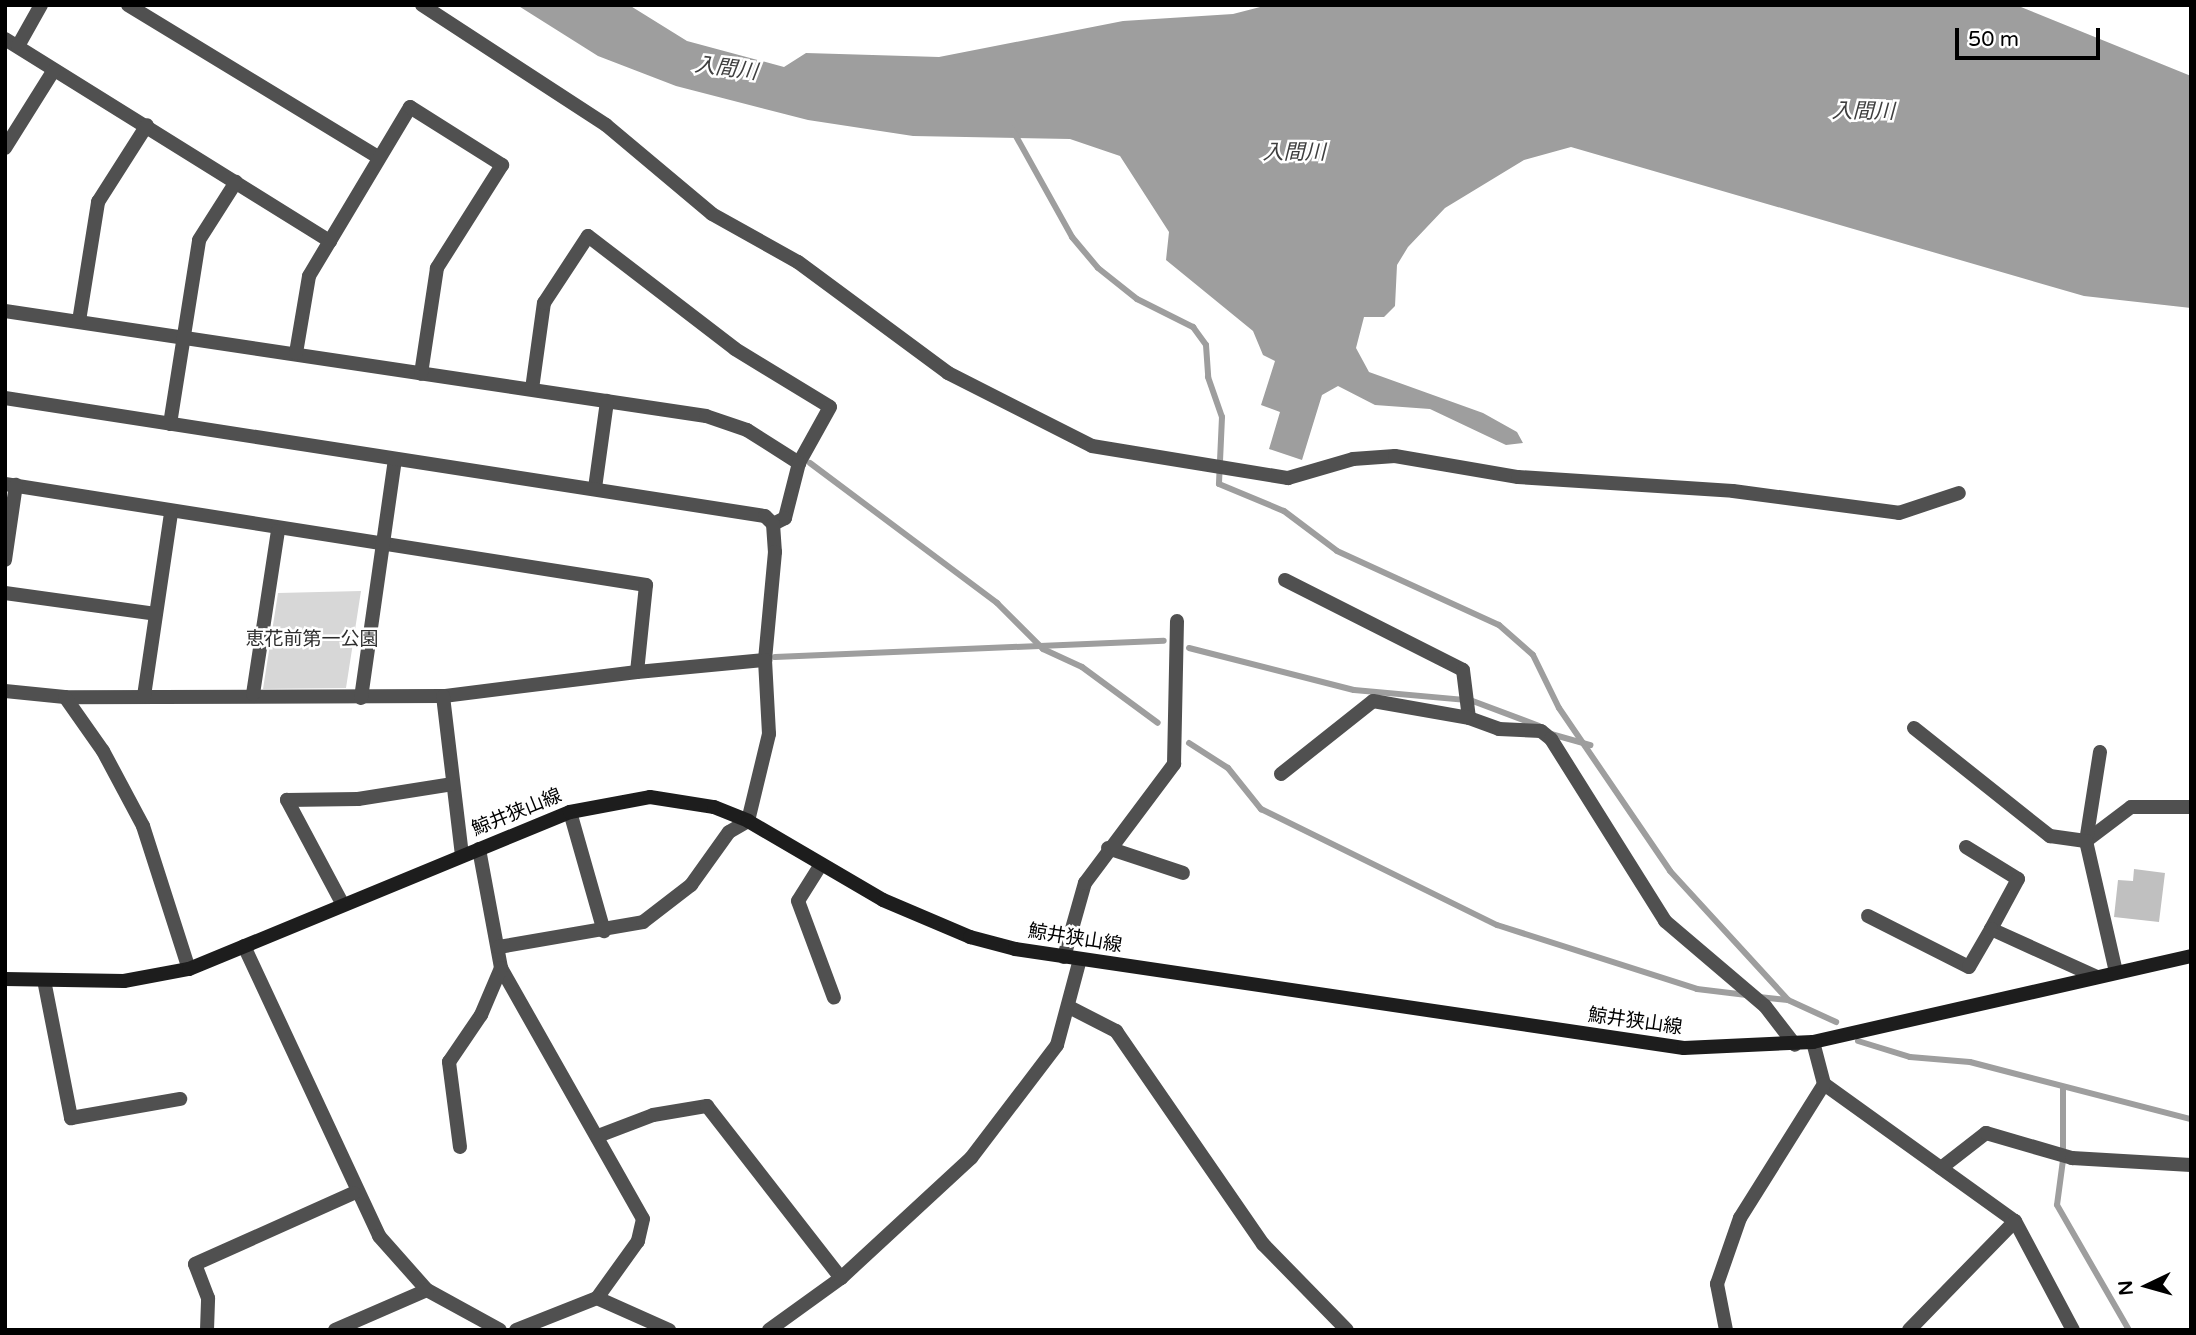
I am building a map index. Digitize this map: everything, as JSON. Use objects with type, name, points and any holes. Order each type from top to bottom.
[{"type":"main road","name":"鯨井狭山線","points":[[5,979],[124,981],[189,968],[569,812],[661,798],[748,821],[820,866],[970,937],[1064,957],[1643,1044],[1729,1051],[1795,1045],[2191,956]]},
{"type":"street","points":[[41,5],[11,43],[330,241]]},
{"type":"street","points":[[128,5],[378,157]]},
{"type":"street","points":[[422,5],[607,125],[712,214],[798,262],[948,373],[1092,446],[1288,478],[1353,459],[1395,456],[1518,477],[1733,491],[1899,513],[1959,493]]},
{"type":"street","points":[[5,148],[54,70]]},
{"type":"street","points":[[296,352],[309,276],[410,107],[502,165],[437,268],[421,374]]},
{"type":"street","points":[[79,321],[98,202],[147,125]]},
{"type":"street","points":[[170,424],[199,240],[236,182]]},
{"type":"street","points":[[532,389],[544,303],[588,236],[736,349],[830,407],[799,463],[785,518],[773,524]]},
{"type":"street","points":[[5,311],[296,352],[421,374],[724,420],[799,463]]},
{"type":"street","points":[[5,398],[395,459],[741,508],[773,524]]},
{"type":"street","points":[[594,488],[607,401]]},
{"type":"street","points":[[362,698],[395,459]]},
{"type":"street","points":[[5,560],[11,485],[278,531],[646,585],[636,672]]},
{"type":"street","points":[[144,696],[171,514]]},
{"type":"street","points":[[499,947],[604,932],[660,912],[717,856],[729,832],[748,821],[767,761],[765,660],[773,524]]},
{"type":"street","points":[[253,694],[278,531]]},
{"type":"street","points":[[1285,580],[1463,670],[1469,718]]},
{"type":"street","points":[[5,593],[156,614]]},
{"type":"street","points":[[1064,957],[1086,883],[1123,825],[1149,806],[1174,764],[1177,621]]},
{"type":"street","points":[[5,691],[65,697],[253,694],[362,698],[443,696],[636,672],[765,660]]},
{"type":"street","points":[[443,696],[462,856]]},
{"type":"street","points":[[65,697],[143,826],[189,968]]},
{"type":"street","points":[[1281,774],[1373,701],[1469,718],[1499,729],[1541,731],[1551,739],[1665,921],[1765,1006],[1795,1045]]},
{"type":"street","points":[[1914,728],[2050,836],[2086,841],[2131,807],[2191,807]]},
{"type":"street","points":[[2099,752],[2086,841],[2116,972]]},
{"type":"street","points":[[342,903],[287,800],[358,799],[453,784]]},
{"type":"street","points":[[569,812],[604,932]]},
{"type":"street","points":[[1868,916],[1969,967],[2018,879],[1966,847]]},
{"type":"street","points":[[1108,848],[1183,873]]},
{"type":"street","points":[[479,849],[501,968],[643,1219],[638,1241],[597,1298],[516,1330]]},
{"type":"street","points":[[820,866],[798,901],[834,998]]},
{"type":"street","points":[[1991,929],[2097,977]]},
{"type":"street","points":[[244,946],[354,1194],[379,1236],[426,1290],[500,1330]]},
{"type":"street","points":[[769,1330],[841,1278],[971,1158],[1057,1045],[1071,1008],[1080,959]]},
{"type":"street","points":[[460,1147],[449,1062],[481,1015],[501,968]]},
{"type":"street","points":[[44,980],[71,1118],[180,1099]]},
{"type":"street","points":[[1071,1008],[1116,1031],[1263,1244],[1347,1330]]},
{"type":"street","points":[[1813,1042],[1824,1084],[2015,1221],[2073,1330]]},
{"type":"street","points":[[1726,1330],[1717,1284],[1740,1218],[1824,1084]]},
{"type":"street","points":[[598,1136],[653,1115],[707,1106],[841,1278]]},
{"type":"street","points":[[1941,1168],[1986,1133],[2072,1157],[2137,1166],[2191,1165]]},
{"type":"street","points":[[207,1330],[208,1298],[195,1264],[354,1194]]},
{"type":"street","points":[[1909,1330],[2015,1221]]},
{"type":"street","points":[[335,1330],[426,1290]]},
{"type":"street","points":[[597,1298],[669,1330]]},
{"type":"green space","name":"恵花前第一公園","points":[[361,591],[346,688],[263,689],[278,593]]},
{"type":"water","name":"入間川","points":[[517,5],[629,5],[687,41],[784,67],[806,53],[939,57],[1123,21],[1233,14],[1268,5],[2016,5],[2191,76],[2191,308],[2084,296],[1571,147],[1524,160],[1445,208],[1408,247],[1397,265],[1395,306],[1384,317],[1364,317],[1356,348],[1369,372],[1483,413],[1517,432],[1523,443],[1506,445],[1430,409],[1375,405],[1338,386],[1322,395],[1302,460],[1269,449],[1280,412],[1261,405],[1275,361],[1263,355],[1253,331],[1166,260],[1169,232],[1120,156],[1070,139],[913,136],[808,120],[676,86],[598,56]]},
{"type":"building","points":[[2134,869],[2165,873],[2159,922],[2114,917],[2118,880],[2133,881]]},
{"type":"waterway","points":[[1012,129],[1072,237],[1098,268],[1137,299],[1193,327],[1206,345],[1208,377],[1222,417],[1219,484],[1284,511],[1337,551],[1499,625],[1533,655],[1559,708],[1670,871],[1788,1000]]},
{"type":"waterway","points":[[810,463],[997,603],[1043,649],[1082,667],[1158,723]]},
{"type":"waterway","points":[[775,657],[1164,641]]},
{"type":"waterway","points":[[1189,648],[1354,690],[1465,700]]},
{"type":"waterway","points":[[1470,700],[1539,726]]},
{"type":"waterway","points":[[1551,734],[1590,745]]},
{"type":"waterway","points":[[1189,743],[1228,768],[1261,809],[1497,925],[1697,989],[1747,995]]},
{"type":"waterway","points":[[1759,997],[1788,1000],[1836,1022]]},
{"type":"waterway","points":[[1858,1041],[1910,1057],[1970,1062],[2191,1119]]},
{"type":"waterway","points":[[2063,1089],[2063,1150]]},
{"type":"waterway","points":[[2063,1160],[2057,1205],[2129,1330]]}]
